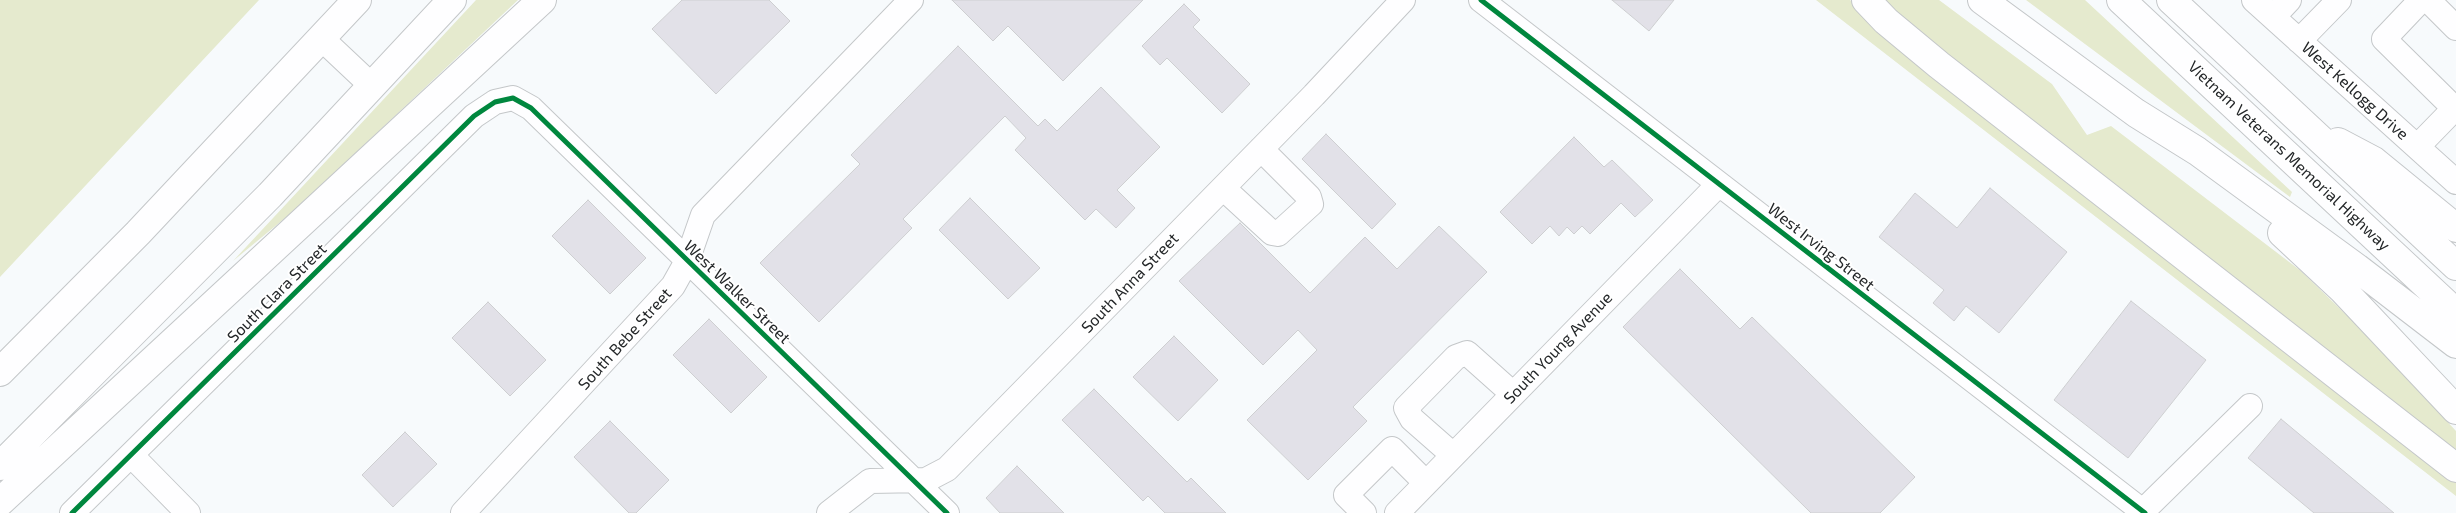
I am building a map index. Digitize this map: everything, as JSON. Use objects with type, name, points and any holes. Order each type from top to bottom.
[{"type":"highway","points":[[0,372],[138,233],[357,0]]},
{"type":"highway","points":[[0,466],[270,195],[452,0]]},
{"type":"highway","points":[[0,502],[542,0]]},
{"type":"highway","points":[[1866,0],[1886,20],[1939,65],[2456,468]]},
{"type":"highway","points":[[1982,0],[2177,144],[2357,268],[2456,344]]},
{"type":"highway","name":"Vietnam Veterans Memorial Highway","points":[[2122,0],[2456,313]]},
{"type":"highway","points":[[2171,0],[2456,266]]},
{"type":"highway","points":[[2306,125],[2374,161],[2456,228]]},
{"type":"highway","points":[[2177,144],[2309,257],[2380,328],[2456,410]]},
{"type":"street","name":"South Bebe Street","points":[[463,513],[673,286],[687,261],[703,216],[911,0]]},
{"type":"street","name":"South Anna Street","points":[[829,513],[870,481],[926,480],[947,469],[1261,149],[1403,0]]},
{"type":"street","name":"West Irving Street","points":[[1481,0],[2144,512]]},
{"type":"street","name":"West Kellogg Drive","points":[[2254,0],[2456,182]]},
{"type":"street","points":[[2273,17],[2289,0]]},
{"type":"street","points":[[2299,41],[2339,0]]},
{"type":"street","points":[[2417,147],[2456,108],[2384,38],[2421,0]]},
{"type":"street","points":[[2428,0],[2456,28]]},
{"type":"street","points":[[321,38],[372,86]]},
{"type":"street","name":"West Walker Street","points":[[505,100],[513,98],[531,108],[947,513]]},
{"type":"street","name":"South Clara Street","points":[[72,513],[474,116],[495,102],[505,100]]},
{"type":"street","points":[[1223,188],[1272,233],[1278,234],[1311,204],[1309,196],[1261,149]]},
{"type":"street","name":"South Young Avenue","points":[[1397,513],[1719,184]]},
{"type":"street","points":[[1453,455],[1412,419],[1406,408],[1456,356],[1467,352],[1513,394]]},
{"type":"street","points":[[2144,512],[2250,406]]},
{"type":"street","points":[[1364,513],[1346,495],[1392,449],[1426,483]]},
{"type":"street","points":[[131,455],[188,513]]},
{"type":"green space","points":[[0,0],[259,0],[0,277]]},
{"type":"green space","points":[[476,0],[518,0],[296,209],[233,261]]},
{"type":"green space","points":[[1816,0],[1850,0],[2030,149],[2456,483],[2456,496]]},
{"type":"green space","points":[[1882,0],[1939,0],[2052,84],[2087,135],[2111,126],[2301,271],[2364,332],[2456,431],[2456,454],[1968,74]]},
{"type":"green space","points":[[2026,0],[2085,0],[2292,192],[2290,197]]},
{"type":"building","points":[[682,0],[769,0],[790,21],[716,94],[652,29]]},
{"type":"building","points":[[952,0],[1143,0],[1063,81],[1008,26],[993,41]]},
{"type":"building","points":[[1612,0],[1674,0],[1649,31]]},
{"type":"building","points":[[1184,4],[1200,20],[1193,27],[1250,84],[1222,113],[1167,58],[1160,65],[1142,46]]},
{"type":"building","points":[[958,46],[1038,126],[1045,119],[1057,131],[1101,87],[1160,147],[1117,190],[1135,208],[1116,228],[1096,209],[1085,220],[1015,150],[1026,138],[1005,116],[903,219],[912,228],[819,322],[760,263],[860,164],[851,155]]},
{"type":"building","points":[[1326,134],[1396,204],[1372,229],[1302,159]]},
{"type":"building","points":[[1574,137],[1604,167],[1612,160],[1653,200],[1635,217],[1621,203],[1590,234],[1582,226],[1574,234],[1567,227],[1559,236],[1550,226],[1532,244],[1500,212]]},
{"type":"building","points":[[1990,188],[2067,252],[1999,333],[1966,306],[1954,321],[1933,303],[1944,290],[1879,237],[1915,193],[1957,228]]},
{"type":"building","points":[[970,198],[1040,268],[1008,299],[939,230]]},
{"type":"building","points":[[588,200],[646,258],[610,294],[552,236]]},
{"type":"building","points":[[1240,223],[1310,293],[1365,237],[1397,269],[1439,226],[1487,272],[1353,407],[1367,421],[1308,480],[1247,420],[1317,350],[1298,330],[1263,365],[1179,281]]},
{"type":"building","points":[[1680,269],[1740,329],[1752,317],[1915,477],[1880,513],[1811,513],[1623,327]]},
{"type":"building","points":[[2131,301],[2206,360],[2128,458],[2054,400]]},
{"type":"building","points":[[488,302],[546,360],[510,396],[452,338]]},
{"type":"building","points":[[709,319],[767,377],[731,413],[673,355]]},
{"type":"building","points":[[1174,336],[1218,380],[1178,421],[1133,377]]},
{"type":"building","points":[[1094,389],[1187,482],[1191,478],[1226,513],[1165,513],[1148,496],[1143,501],[1062,420]]},
{"type":"building","points":[[2281,419],[2394,513],[2314,513],[2248,458]]},
{"type":"building","points":[[610,421],[669,480],[636,513],[629,513],[574,457]]},
{"type":"building","points":[[405,432],[437,464],[393,507],[362,475]]},
{"type":"building","points":[[1017,466],[1064,513],[1000,513],[986,498]]},
{"type":"cycle path","points":[[1481,0],[2145,513]]},
{"type":"cycle path","points":[[72,513],[474,116],[495,102],[513,98],[531,108],[947,513]]}]
